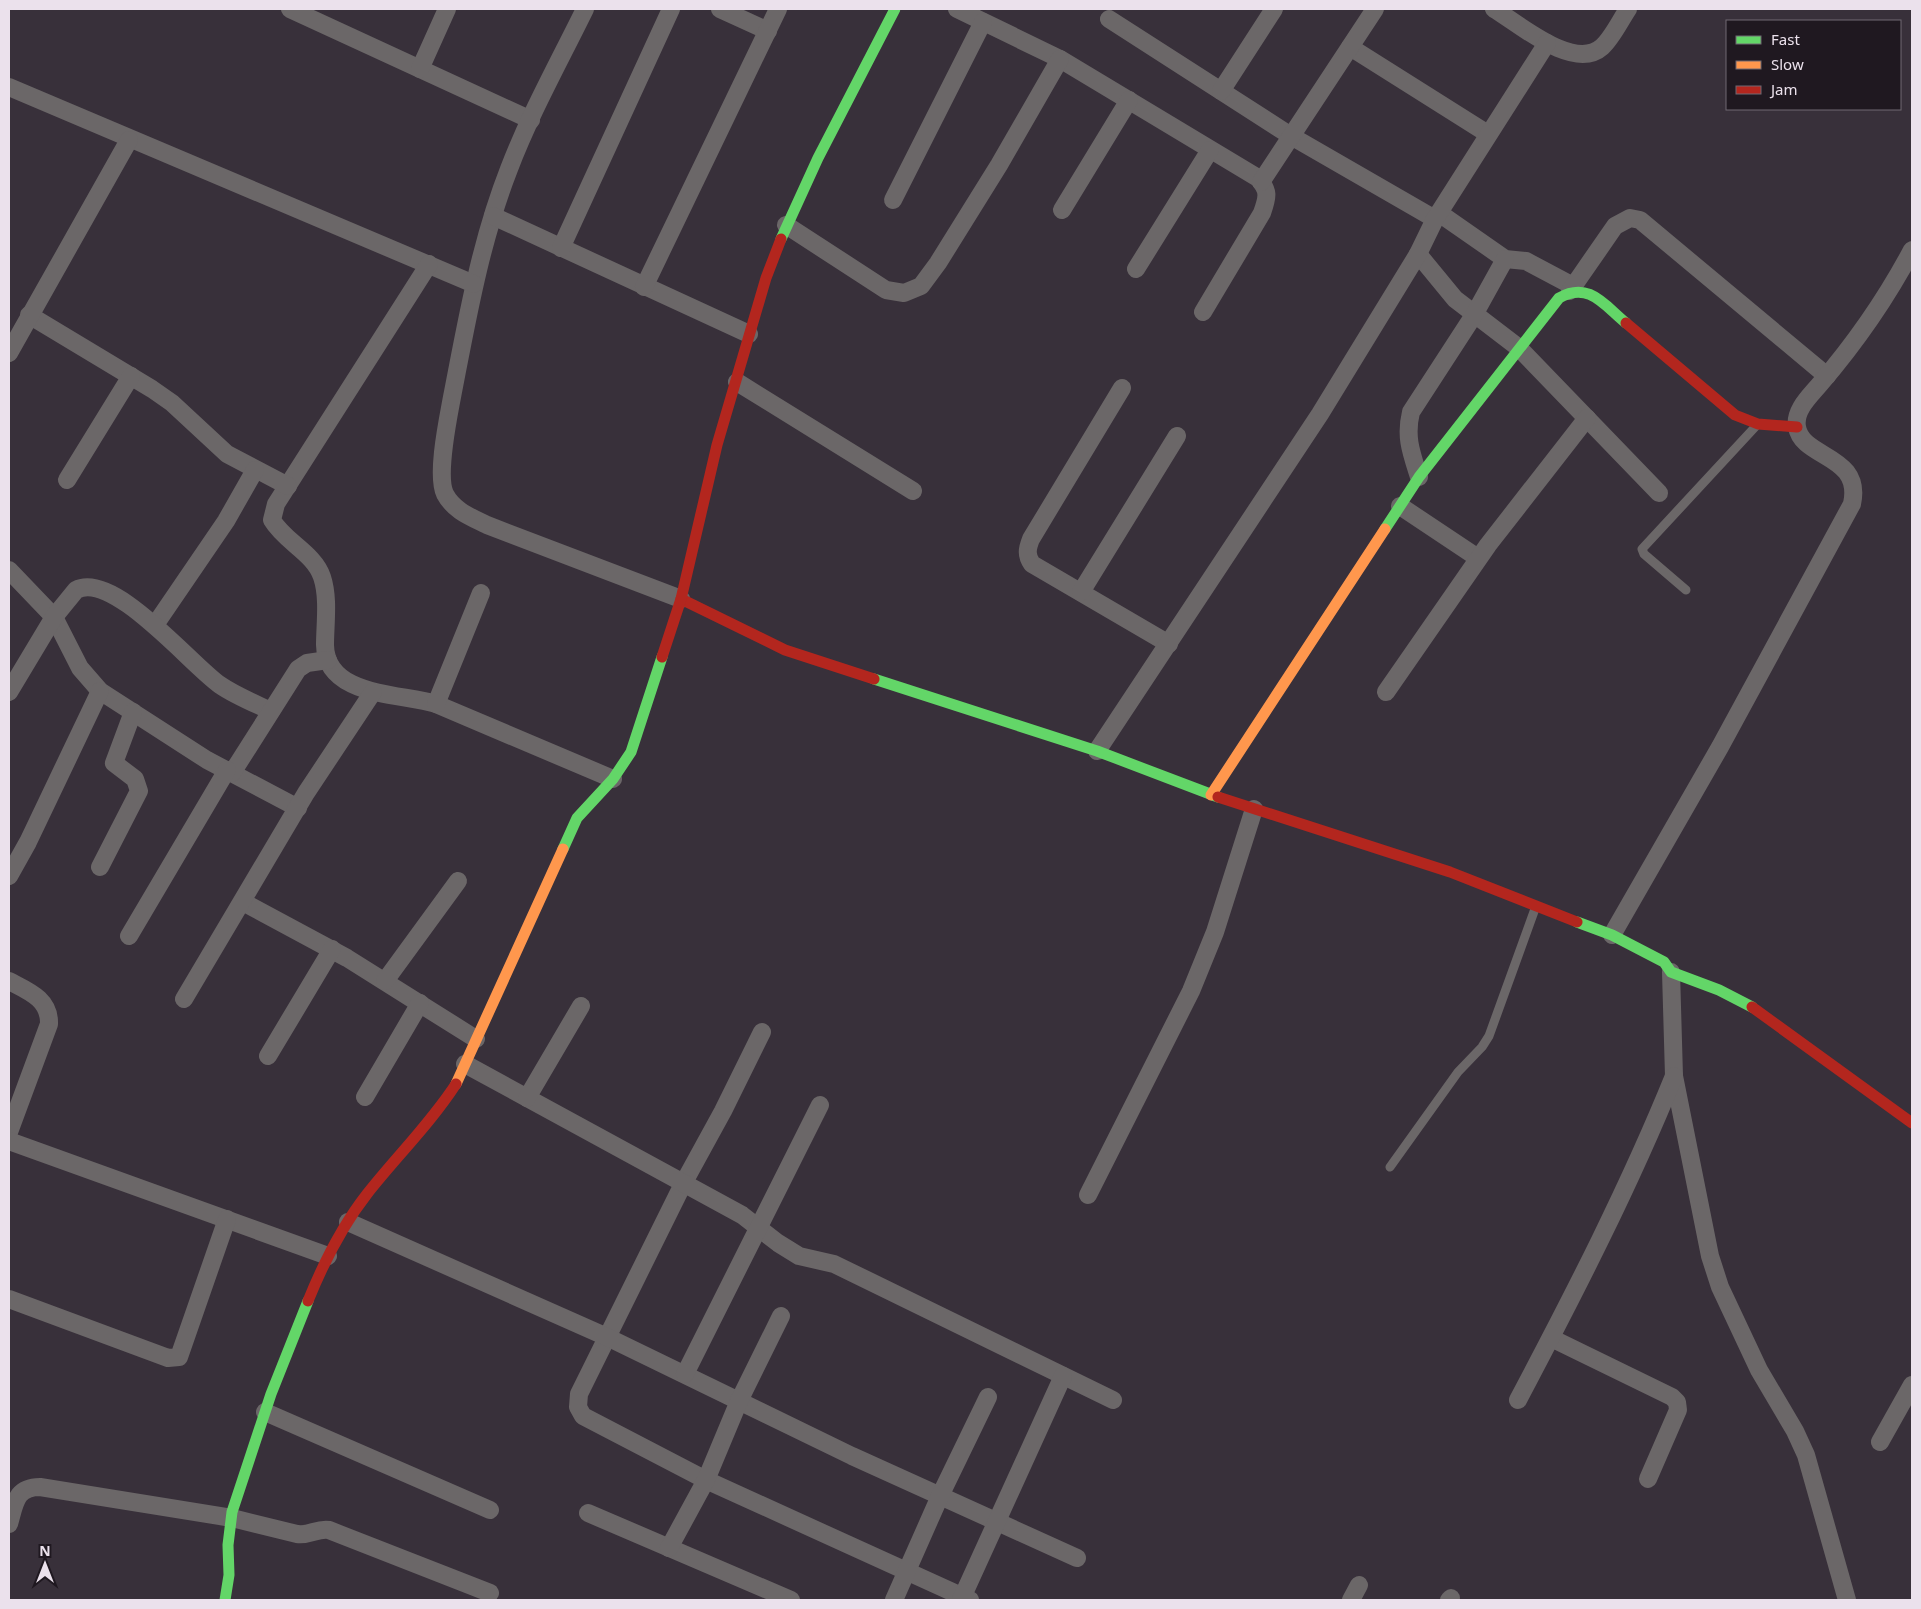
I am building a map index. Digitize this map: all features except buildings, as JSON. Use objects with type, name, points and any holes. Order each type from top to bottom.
[{"type":"street","points":[[290,9],[324,16],[420,69],[531,120]]},
{"type":"street","points":[[420,69],[447,9]]},
{"type":"street","points":[[585,9],[509,169],[493,216],[474,284],[442,462],[445,493],[459,511],[487,525],[681,600],[785,650],[1097,751],[1211,795],[1450,872],[1536,904],[1612,936],[1664,962],[1671,972],[1674,1076],[1712,1264],[1720,1287],[1758,1370],[1795,1431],[1806,1455],[1847,1600]]},
{"type":"street","points":[[561,248],[671,9]]},
{"type":"street","points":[[720,9],[768,31]]},
{"type":"street","points":[[644,287],[778,9]]},
{"type":"street","points":[[226,1600],[229,1575],[228,1545],[232,1518],[265,1412],[328,1256],[366,1196],[440,1109],[456,1085],[577,818],[586,806],[613,779],[634,743],[681,600],[717,445],[737,382],[749,334],[786,225],[818,158],[895,9]]},
{"type":"street","points":[[957,9],[1060,59],[1210,150],[1261,182],[1266,188],[1267,199],[1262,213],[1203,312]]},
{"type":"street","points":[[1221,91],[1274,9]]},
{"type":"street","points":[[1261,182],[1375,9]]},
{"type":"street","points":[[1494,9],[1514,14],[1547,43],[1571,52],[1594,53],[1603,47],[1628,9]]},
{"type":"street","points":[[1109,19],[1291,136],[1437,216],[1505,259],[1526,261],[1571,289],[1590,294],[1735,414],[1758,424],[1797,427]]},
{"type":"street","points":[[893,200],[984,22]]},
{"type":"street","points":[[1097,751],[1170,644],[1320,414],[1418,254],[1437,216],[1547,43]]},
{"type":"street","points":[[1350,47],[1488,134]]},
{"type":"street","points":[[786,225],[886,290],[904,293],[921,286],[938,263],[999,165],[1060,59]]},
{"type":"street","points":[[9,87],[129,140],[474,284]]},
{"type":"street","points":[[1062,210],[1129,100]]},
{"type":"street","points":[[9,354],[29,315],[129,140]]},
{"type":"street","points":[[1136,269],[1210,150]]},
{"type":"street","points":[[493,216],[749,334]]},
{"type":"street","points":[[1211,795],[1419,476],[1559,298],[1571,289],[1615,226],[1630,218],[1640,220],[1827,376]]},
{"type":"street","points":[[1612,936],[1720,747],[1852,504],[1854,493],[1852,480],[1843,469],[1802,438],[1797,427],[1798,414],[1805,402],[1856,341],[1889,292],[1912,250]]},
{"type":"street","points":[[1418,254],[1440,282],[1474,315],[1519,348],[1660,493]]},
{"type":"street","points":[[1419,476],[1409,444],[1407,428],[1411,412],[1474,315],[1505,259]]},
{"type":"street","points":[[429,264],[276,504],[272,520],[276,527],[311,559],[322,576],[325,596],[325,654],[333,671],[351,685],[373,692],[419,698],[436,704],[613,779]]},
{"type":"street","points":[[29,315],[131,376],[172,403],[227,454],[288,486]]},
{"type":"street","points":[[68,480],[131,376]]},
{"type":"street","points":[[737,382],[913,491]]},
{"type":"street","points":[[1122,388],[1027,549],[1028,558],[1032,564],[1170,644]]},
{"type":"street","points":[[1386,692],[1478,558],[1587,418]]},
{"type":"street","points":[[1081,592],[1177,436]]},
{"type":"street","points":[[155,625],[226,521],[255,470]]},
{"type":"street","points":[[1400,506],[1478,558]]},
{"type":"street","points":[[9,570],[54,617],[80,668],[100,691],[230,771],[298,808]]},
{"type":"street","points":[[9,692],[54,617],[76,590],[81,587],[107,591],[155,625],[199,669],[220,686],[272,711]]},
{"type":"street","points":[[436,704],[481,593]]},
{"type":"street","points":[[128,936],[230,771],[303,665],[328,660]]},
{"type":"street","points":[[9,876],[28,842],[100,691]]},
{"type":"street","points":[[184,999],[298,808],[373,692]]},
{"type":"street","points":[[100,867],[139,791],[135,779],[114,763],[133,712]]},
{"type":"street","points":[[1088,1194],[1191,991],[1215,932],[1254,809]]},
{"type":"street","points":[[386,982],[458,881]]},
{"type":"street","points":[[243,902],[332,949],[476,1039]]},
{"type":"street","points":[[268,1056],[332,949]]},
{"type":"street","points":[[1671,972],[1719,990],[1752,1007],[1912,1123]]},
{"type":"street","points":[[9,981],[43,1002],[49,1013],[49,1024],[9,1132]]},
{"type":"street","points":[[365,1097],[420,1003]]},
{"type":"street","points":[[527,1098],[581,1006]]},
{"type":"street","points":[[762,1032],[723,1112],[683,1184],[578,1394],[578,1407],[583,1416],[706,1480],[964,1599],[996,1521],[1062,1376]]},
{"type":"street","points":[[465,1064],[742,1215],[778,1243],[799,1256],[834,1264],[1113,1400]]},
{"type":"street","points":[[1518,1400],[1584,1274],[1652,1131],[1674,1076]]},
{"type":"street","points":[[685,1374],[820,1105]]},
{"type":"street","points":[[9,1141],[328,1256]]},
{"type":"street","points":[[9,1299],[168,1358],[179,1357],[227,1220]]},
{"type":"street","points":[[348,1222],[607,1337],[940,1496],[1077,1558]]},
{"type":"street","points":[[669,1548],[706,1480],[740,1401],[781,1316]]},
{"type":"street","points":[[1550,1338],[1672,1397],[1677,1402],[1678,1410],[1648,1479]]},
{"type":"street","points":[[1880,1442],[1912,1385]]},
{"type":"street","points":[[894,1600],[940,1496],[988,1397]]},
{"type":"street","points":[[265,1412],[490,1510]]},
{"type":"street","points":[[9,1524],[19,1494],[32,1487],[232,1518],[305,1535],[318,1530],[329,1530],[490,1593]]},
{"type":"street","points":[[588,1513],[791,1600]]},
{"type":"lane","points":[[1686,590],[1644,554],[1642,549],[1758,424]]},
{"type":"lane","points":[[1390,1167],[1458,1072],[1482,1047],[1489,1036],[1536,904]]},
{"type":"traffic: fast","points":[[781,239],[818,158],[895,9]]},
{"type":"traffic: fast","points":[[1385,529],[1419,477],[1559,298],[1570,293],[1588,294],[1596,297],[1626,323]]},
{"type":"traffic: fast","points":[[563,849],[577,818],[613,779],[631,752],[662,657]]},
{"type":"traffic: fast","points":[[874,679],[1097,751],[1218,797]]},
{"type":"traffic: fast","points":[[1577,922],[1612,935],[1664,962],[1671,972],[1719,990],[1752,1007]]},
{"type":"traffic: fast","points":[[225,1600],[229,1575],[228,1545],[232,1512],[271,1394],[308,1301]]},
{"type":"traffic: slow","points":[[1211,795],[1385,529]]},
{"type":"traffic: slow","points":[[456,1084],[563,849]]},
{"type":"traffic: jam","points":[[662,657],[681,599],[717,445],[766,278],[781,239]]},
{"type":"traffic: jam","points":[[1626,323],[1735,415],[1758,424],[1797,427]]},
{"type":"traffic: jam","points":[[681,599],[785,650],[874,679]]},
{"type":"traffic: jam","points":[[1218,797],[1450,872],[1577,922]]},
{"type":"traffic: jam","points":[[1752,1007],[1912,1123]]},
{"type":"traffic: jam","points":[[308,1301],[320,1273],[349,1219],[378,1180],[424,1127],[456,1084]]}]
